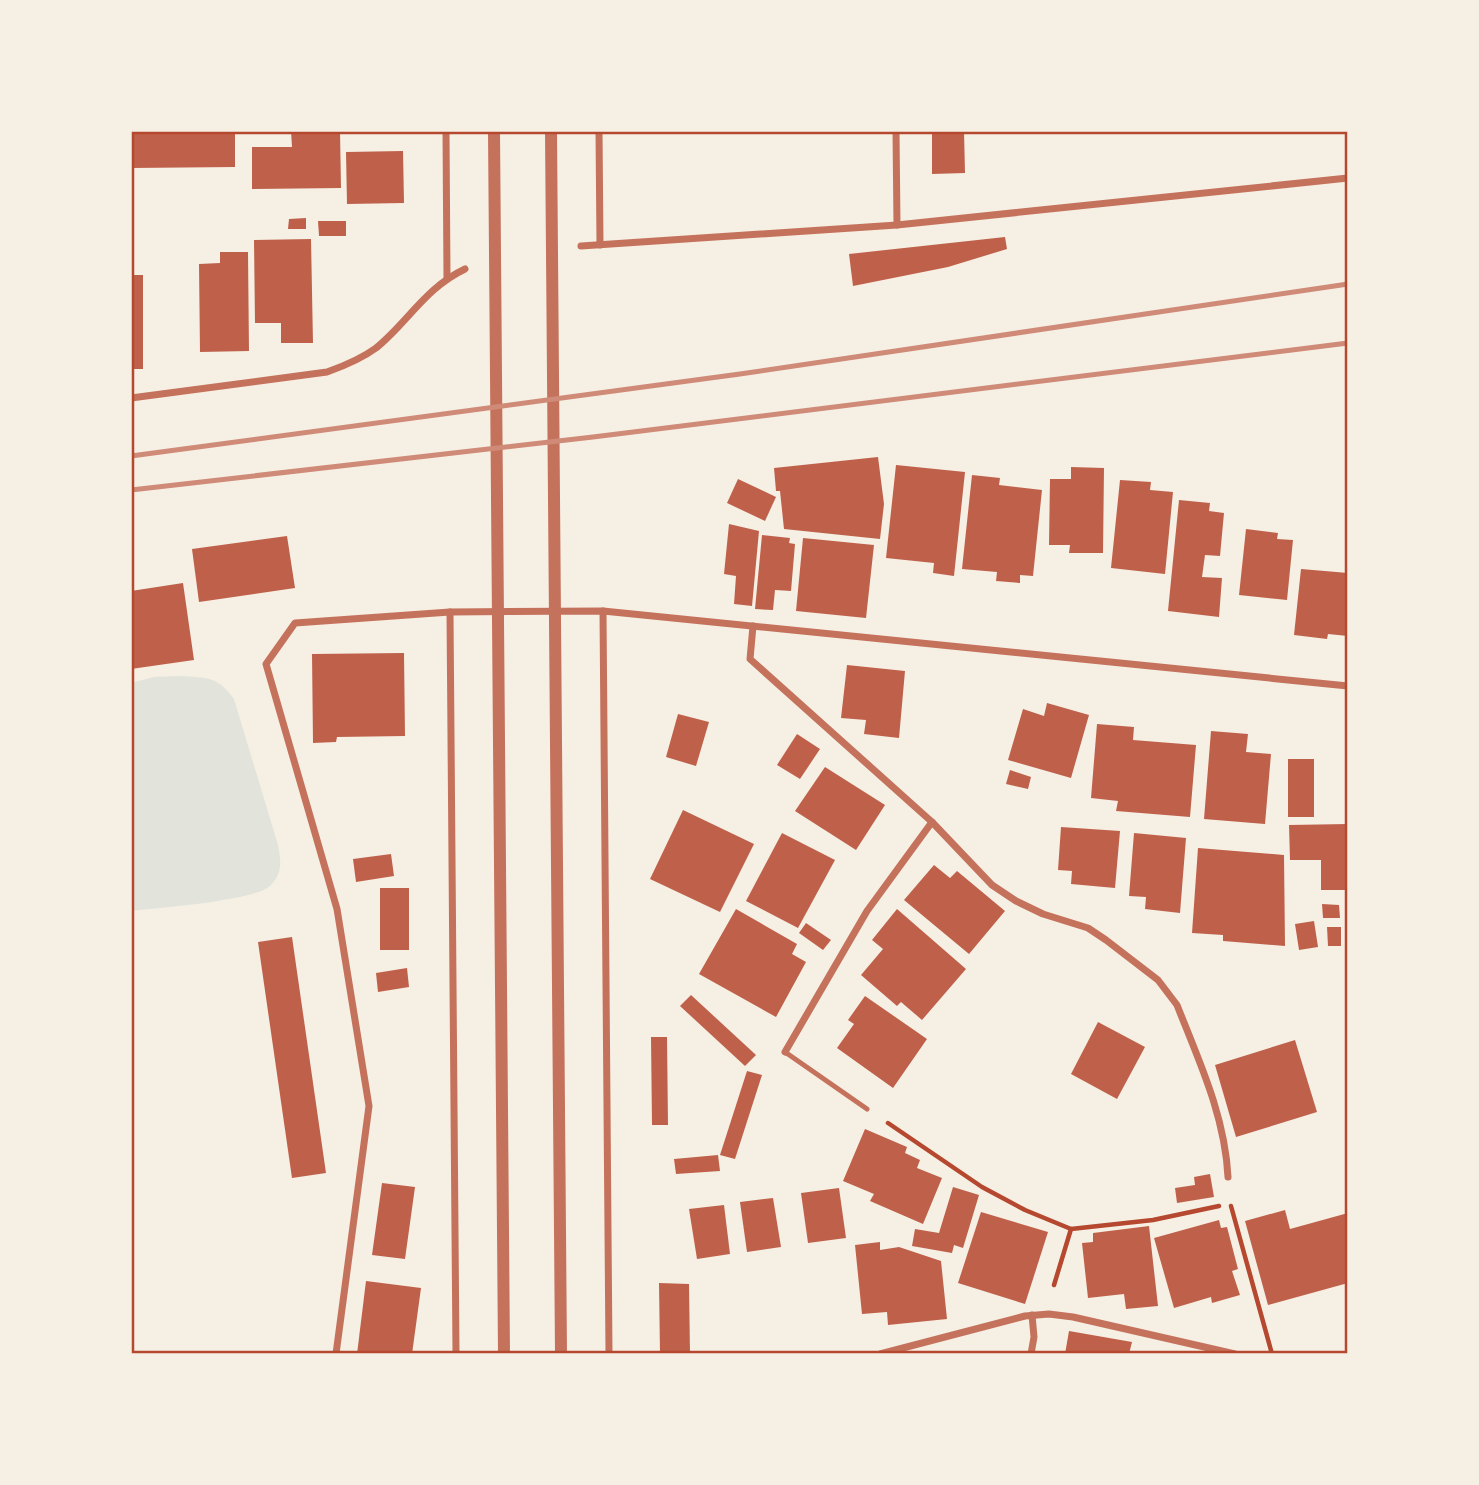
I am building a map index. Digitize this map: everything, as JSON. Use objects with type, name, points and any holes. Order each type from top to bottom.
[{"type":"street","points":[[446,131],[447,278]]},
{"type":"street","points":[[494,131],[504,1354]]},
{"type":"street","points":[[551,131],[561,1354]]},
{"type":"street","points":[[599,131],[600,245]]},
{"type":"street","points":[[896,131],[897,225]]},
{"type":"street","points":[[582,246],[897,225],[1348,178]]},
{"type":"street","points":[[131,398],[327,372],[352,363],[376,347],[424,297],[447,278],[465,269]]},
{"type":"street","points":[[603,611],[609,1354]]},
{"type":"street","points":[[336,1354],[369,1106],[337,909],[265,664],[295,623],[450,612],[603,611],[1348,686]]},
{"type":"street","points":[[450,612],[456,1354]]},
{"type":"street","points":[[753,626],[750,659],[932,822],[992,885],[1043,914],[1088,928],[1158,980],[1177,1004],[1216,1106],[1228,1177]]},
{"type":"street","points":[[785,1052],[867,911],[932,822]]},
{"type":"street","points":[[880,1354],[1031,1315],[1044,1314],[1073,1317],[1235,1354]]},
{"type":"street","points":[[1031,1315],[1034,1337],[1031,1354]]},
{"type":"lane","points":[[785,1052],[867,1109]]},
{"type":"path","points":[[867,1109],[982,1187],[1071,1230],[1153,1220],[1230,1203],[1272,1354]]},
{"type":"path","points":[[1044,1314],[1071,1230]]},
{"type":"shaded area","points":[[154,677],[210,679],[228,691],[234,699],[278,845],[279,872],[270,886],[245,896],[131,911],[131,683]]},
{"type":"building","points":[[131,131],[235,131],[235,167],[131,168]]},
{"type":"building","points":[[291,131],[340,131],[341,188],[252,189],[252,147],[292,147]]},
{"type":"building","points":[[932,131],[964,131],[965,173],[932,174]]},
{"type":"building","points":[[403,151],[404,203],[347,204],[346,152]]},
{"type":"building","points":[[306,218],[306,229],[288,229],[289,219]]},
{"type":"building","points":[[318,221],[346,221],[346,236],[319,236]]},
{"type":"building","points":[[1005,237],[1007,249],[948,267],[853,286],[849,254]]},
{"type":"building","points":[[311,239],[313,343],[281,343],[281,323],[255,323],[254,240]]},
{"type":"building","points":[[220,252],[248,252],[249,351],[200,352],[199,264],[220,263]]},
{"type":"building","points":[[131,275],[143,275],[143,369],[131,369]]},
{"type":"building","points":[[878,457],[884,504],[880,539],[784,529],[780,491],[776,491],[774,468]]},
{"type":"building","points":[[896,465],[965,472],[954,576],[933,573],[934,563],[886,558]]},
{"type":"building","points":[[1071,467],[1104,468],[1103,553],[1069,553],[1070,545],[1049,545],[1050,479],[1071,479]]},
{"type":"building","points":[[972,475],[1000,478],[999,485],[1042,490],[1033,576],[1020,575],[1020,583],[996,581],[997,572],[962,569]]},
{"type":"building","points":[[738,479],[776,497],[765,521],[727,503]]},
{"type":"building","points":[[1120,480],[1151,482],[1150,490],[1173,492],[1165,574],[1111,568]]},
{"type":"building","points":[[1179,500],[1210,503],[1209,511],[1224,513],[1220,556],[1205,555],[1202,577],[1222,578],[1219,617],[1168,611]]},
{"type":"building","points":[[729,524],[759,531],[752,606],[734,604],[736,576],[724,574]]},
{"type":"building","points":[[1246,529],[1278,533],[1277,539],[1293,540],[1287,600],[1239,595]]},
{"type":"building","points":[[762,535],[790,538],[789,543],[795,544],[791,591],[775,590],[773,610],[755,609]]},
{"type":"building","points":[[287,536],[295,588],[199,602],[192,549]]},
{"type":"building","points":[[803,538],[874,545],[866,618],[796,611]]},
{"type":"building","points":[[1301,569],[1348,573],[1348,636],[1328,634],[1327,639],[1294,635]]},
{"type":"building","points":[[183,583],[194,660],[131,669],[131,591]]},
{"type":"building","points":[[404,653],[405,736],[337,737],[336,742],[313,743],[312,654]]},
{"type":"building","points":[[847,665],[905,671],[899,738],[864,734],[866,720],[841,718]]},
{"type":"building","points":[[1047,703],[1089,715],[1071,778],[1008,760],[1023,709],[1044,716]]},
{"type":"building","points":[[678,714],[709,722],[696,766],[666,757]]},
{"type":"building","points":[[1097,724],[1134,727],[1133,740],[1196,745],[1190,817],[1116,811],[1118,801],[1091,798]]},
{"type":"building","points":[[1211,731],[1248,734],[1246,752],[1271,754],[1265,824],[1204,819]]},
{"type":"building","points":[[797,734],[820,749],[800,779],[777,765]]},
{"type":"building","points":[[1288,759],[1314,759],[1314,817],[1288,817]]},
{"type":"building","points":[[825,767],[885,805],[856,850],[795,811]]},
{"type":"building","points":[[1010,770],[1031,777],[1028,789],[1006,784]]},
{"type":"building","points":[[683,810],[754,844],[720,912],[650,879]]},
{"type":"building","points":[[1348,824],[1348,890],[1321,890],[1321,860],[1290,860],[1289,825]]},
{"type":"building","points":[[1061,827],[1120,831],[1115,888],[1071,884],[1072,871],[1058,870]]},
{"type":"building","points":[[782,833],[835,860],[798,928],[746,901]]},
{"type":"building","points":[[1134,833],[1186,838],[1180,913],[1145,909],[1146,897],[1129,896]]},
{"type":"building","points":[[1198,848],[1284,855],[1285,946],[1223,941],[1223,935],[1192,933]]},
{"type":"building","points":[[391,854],[394,876],[356,882],[353,859]]},
{"type":"building","points":[[934,865],[950,878],[957,871],[1005,911],[969,954],[904,900]]},
{"type":"building","points":[[380,888],[409,888],[409,950],[380,950]]},
{"type":"building","points":[[1322,904],[1339,905],[1340,918],[1323,918]]},
{"type":"building","points":[[736,909],[797,944],[792,954],[806,962],[776,1017],[699,974]]},
{"type":"building","points":[[897,909],[966,969],[922,1020],[901,1002],[897,1006],[861,975],[883,949],[872,940]]},
{"type":"building","points":[[1314,921],[1318,947],[1299,950],[1295,924]]},
{"type":"building","points":[[806,923],[831,940],[823,950],[799,933]]},
{"type":"building","points":[[1327,927],[1341,927],[1341,946],[1328,946]]},
{"type":"building","points":[[292,937],[326,1173],[292,1178],[258,942]]},
{"type":"building","points":[[407,968],[409,987],[378,992],[376,973]]},
{"type":"building","points":[[691,995],[756,1055],[745,1066],[680,1006]]},
{"type":"building","points":[[865,996],[927,1039],[893,1088],[837,1048],[854,1024],[848,1020]]},
{"type":"building","points":[[1098,1022],[1145,1047],[1117,1099],[1071,1074]]},
{"type":"building","points":[[651,1037],[667,1037],[668,1125],[652,1125]]},
{"type":"building","points":[[1295,1040],[1317,1112],[1236,1137],[1215,1065]]},
{"type":"building","points":[[747,1071],[762,1075],[735,1159],[720,1155]]},
{"type":"building","points":[[865,1129],[907,1147],[905,1153],[920,1160],[917,1168],[942,1178],[923,1224],[870,1201],[874,1194],[843,1181]]},
{"type":"building","points":[[718,1155],[720,1171],[676,1174],[674,1159]]},
{"type":"building","points":[[1210,1174],[1214,1197],[1177,1203],[1175,1188],[1195,1185],[1194,1177]]},
{"type":"building","points":[[382,1183],[415,1187],[405,1259],[372,1255]]},
{"type":"building","points":[[953,1187],[979,1195],[963,1248],[954,1245],[952,1253],[912,1246],[915,1229],[939,1233]]},
{"type":"building","points":[[839,1188],[846,1238],[808,1243],[801,1193]]},
{"type":"building","points":[[773,1198],[781,1247],[747,1252],[740,1202]]},
{"type":"building","points":[[724,1205],[730,1254],[697,1259],[689,1209]]},
{"type":"building","points":[[1285,1210],[1290,1229],[1348,1213],[1348,1283],[1268,1305],[1245,1221]]},
{"type":"building","points":[[981,1212],[1048,1232],[1025,1304],[958,1283]]},
{"type":"building","points":[[1219,1220],[1221,1228],[1227,1227],[1238,1269],[1232,1271],[1240,1295],[1212,1303],[1211,1297],[1174,1308],[1154,1238]]},
{"type":"building","points":[[1149,1226],[1158,1306],[1126,1309],[1124,1294],[1088,1298],[1082,1243],[1093,1242],[1093,1233]]},
{"type":"building","points":[[880,1242],[880,1250],[899,1247],[941,1261],[947,1319],[888,1325],[887,1312],[862,1314],[855,1245]]},
{"type":"building","points":[[366,1281],[421,1288],[412,1354],[357,1354]]},
{"type":"building","points":[[659,1283],[689,1284],[690,1354],[660,1354]]},
{"type":"building","points":[[1069,1331],[1132,1342],[1129,1354],[1065,1354]]},
{"type":"railway","points":[[131,456],[740,374],[1348,284]]},
{"type":"railway","points":[[131,490],[593,437],[1348,343]]}]
